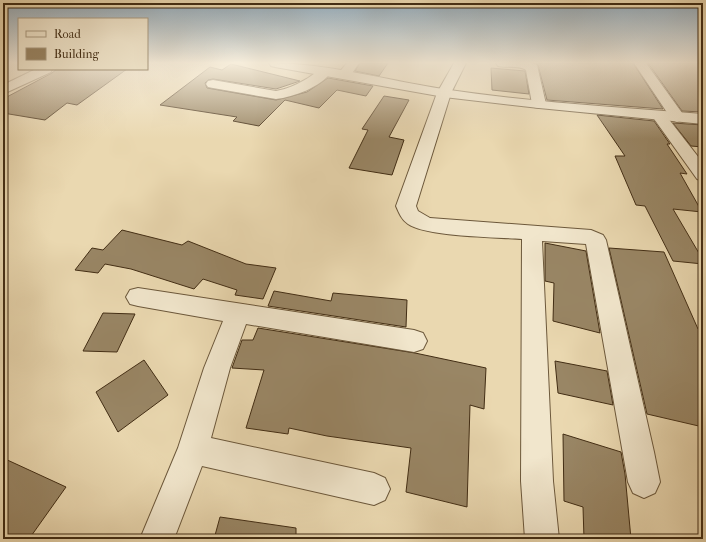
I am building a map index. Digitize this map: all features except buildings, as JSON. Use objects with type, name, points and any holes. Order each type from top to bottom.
[{"type":"street","points":[[238,88],[283,95],[298,88]]},
{"type":"street","points":[[418,88],[444,93],[539,104],[703,119]]},
{"type":"street","points":[[447,88],[406,206],[408,214],[416,220],[428,225],[532,234],[591,237],[596,240],[644,482]]},
{"type":"street","points":[[536,88],[539,104]]},
{"type":"street","points":[[658,88],[677,116]]},
{"type":"street","points":[[659,116],[703,175]]},
{"type":"street","points":[[532,234],[537,482],[542,539]]},
{"type":"street","points":[[138,297],[238,312],[414,342]]},
{"type":"street","points":[[157,539],[193,448],[217,368],[238,312]]},
{"type":"street","points":[[193,448],[374,489]]}]
